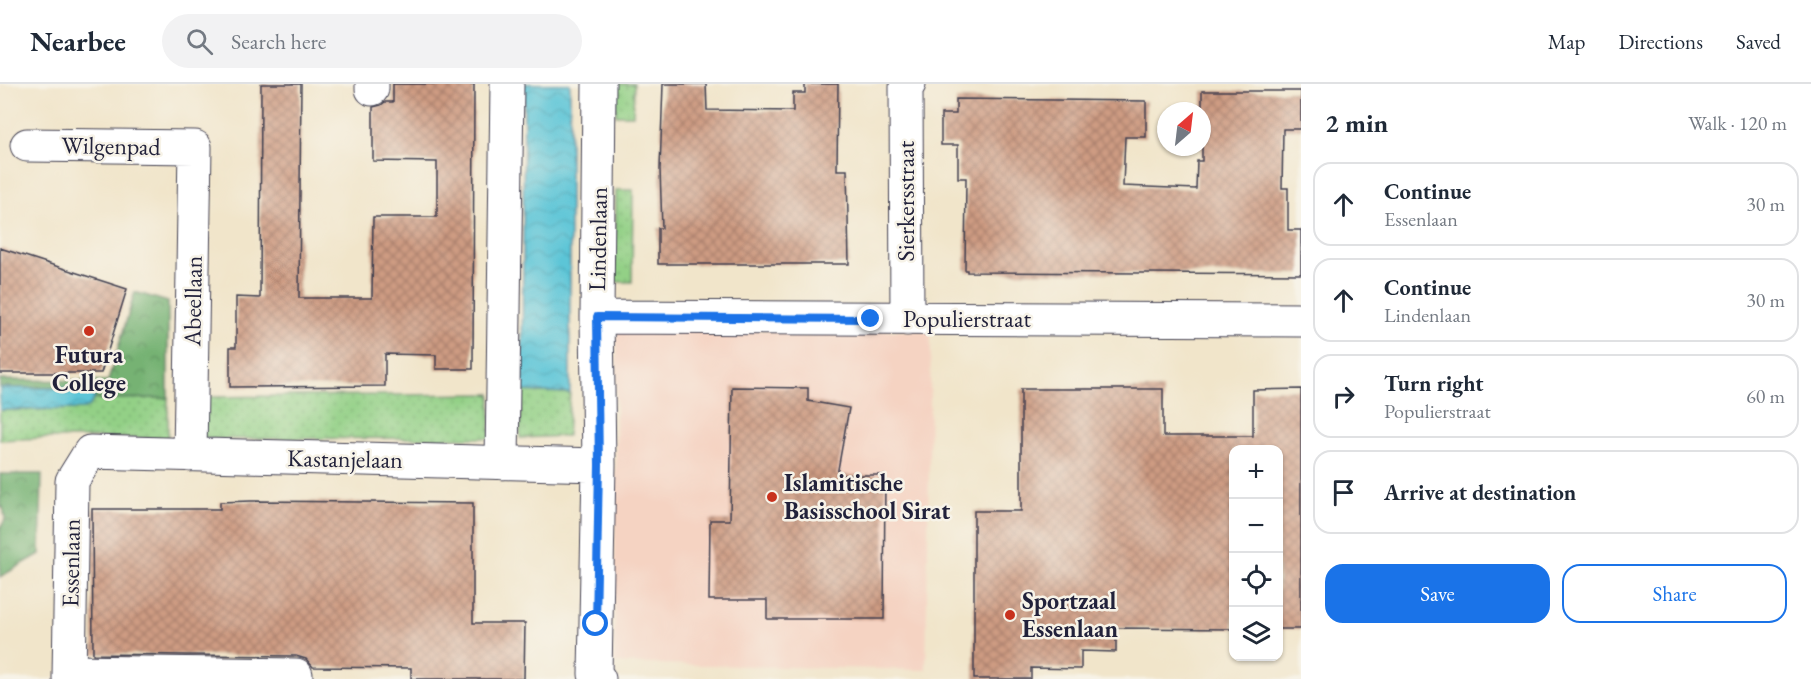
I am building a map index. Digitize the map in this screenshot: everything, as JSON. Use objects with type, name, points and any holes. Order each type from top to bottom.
[{"type":"street","points":[[502,463],[507,84]]},
{"type":"street","name":"Lindenlaan","points":[[599,465],[597,317],[600,84]]},
{"type":"street","name":"Sierkersstraat","points":[[907,319],[906,87],[909,84]]},
{"type":"street","name":"Wilgenpad","points":[[27,145],[195,147]]},
{"type":"street","name":"Abeellaan","points":[[190,454],[195,147]]},
{"type":"street","name":"Populierstraat","points":[[597,317],[1301,320]]},
{"type":"street","name":"Kastanjelaan","points":[[90,452],[599,465]]},
{"type":"street","name":"Essenlaan","points":[[69,675],[72,481],[90,452]]},
{"type":"street","points":[[598,679],[595,674],[599,465]]},
{"type":"street","points":[[69,675],[296,675]]},
{"type":"shaded area","name":"Islamitische Basisschool Sirat","points":[[617,330],[931,331],[926,670],[614,663]]},
{"type":"green space","points":[[616,84],[634,84],[633,115],[616,115]]},
{"type":"green space","points":[[616,190],[633,190],[632,282],[615,282]]},
{"type":"green space","points":[[135,292],[168,302],[168,398],[95,399],[82,388],[0,388],[0,380],[108,381]]},
{"type":"green space","points":[[522,391],[570,393],[567,436],[520,438]]},
{"type":"green space","points":[[491,394],[490,438],[199,439],[199,397]]},
{"type":"green space","points":[[168,398],[168,438],[0,440],[0,410],[84,409],[95,399]]},
{"type":"green space","points":[[0,474],[42,474],[40,554],[0,577],[0,529],[5,519],[3,507],[0,507]]},
{"type":"water","points":[[524,84],[570,84],[570,393],[522,391]]},
{"type":"water","points":[[0,388],[82,388],[95,398],[84,409],[0,410]]},
{"type":"building","points":[[261,84],[301,84],[299,298],[372,298],[373,217],[437,217],[437,162],[373,161],[373,107],[385,102],[393,102],[393,84],[474,84],[473,369],[436,369],[436,355],[385,354],[385,386],[230,387],[230,347],[236,347],[236,297],[260,298]]},
{"type":"building","points":[[663,84],[706,84],[707,110],[793,111],[793,93],[805,93],[805,84],[838,84],[837,170],[847,170],[849,264],[658,264],[658,228],[662,228],[660,169]]},
{"type":"building","points":[[1202,91],[1301,91],[1301,129],[1283,129],[1282,188],[1288,188],[1288,230],[1301,230],[1301,274],[967,272],[965,270],[966,178],[958,178],[958,145],[941,145],[941,114],[956,114],[956,99],[1146,101],[1146,137],[1125,137],[1123,186],[1196,189],[1197,161],[1202,161],[1202,156],[1211,156],[1211,102],[1202,102]]},
{"type":"building","points":[[0,248],[127,289],[101,373],[0,373]]},
{"type":"building","points":[[732,387],[808,388],[808,401],[849,408],[837,475],[885,475],[884,619],[767,619],[767,600],[709,600],[710,520],[730,520]]},
{"type":"building","points":[[1021,389],[1163,389],[1163,436],[1253,436],[1253,390],[1301,389],[1301,629],[1283,629],[1283,445],[1229,445],[1229,629],[1116,628],[1116,652],[1081,651],[1081,669],[1031,668],[1031,679],[974,679],[974,511],[1021,511]]},
{"type":"building","points":[[220,502],[473,503],[473,623],[525,623],[524,679],[411,679],[411,668],[313,667],[306,659],[296,656],[93,654],[92,509],[220,509]]},
{"type":"place","name":"Futura College","points":[[89,331]]},
{"type":"place","name":"Islamitische Basisschool Sirat","points":[[772,497]]},
{"type":"place","name":"Sportzaal Essenlaan","points":[[1010,615]]},
{"type":"route","points":[[596,624],[599,465],[597,317],[871,319]]}]
